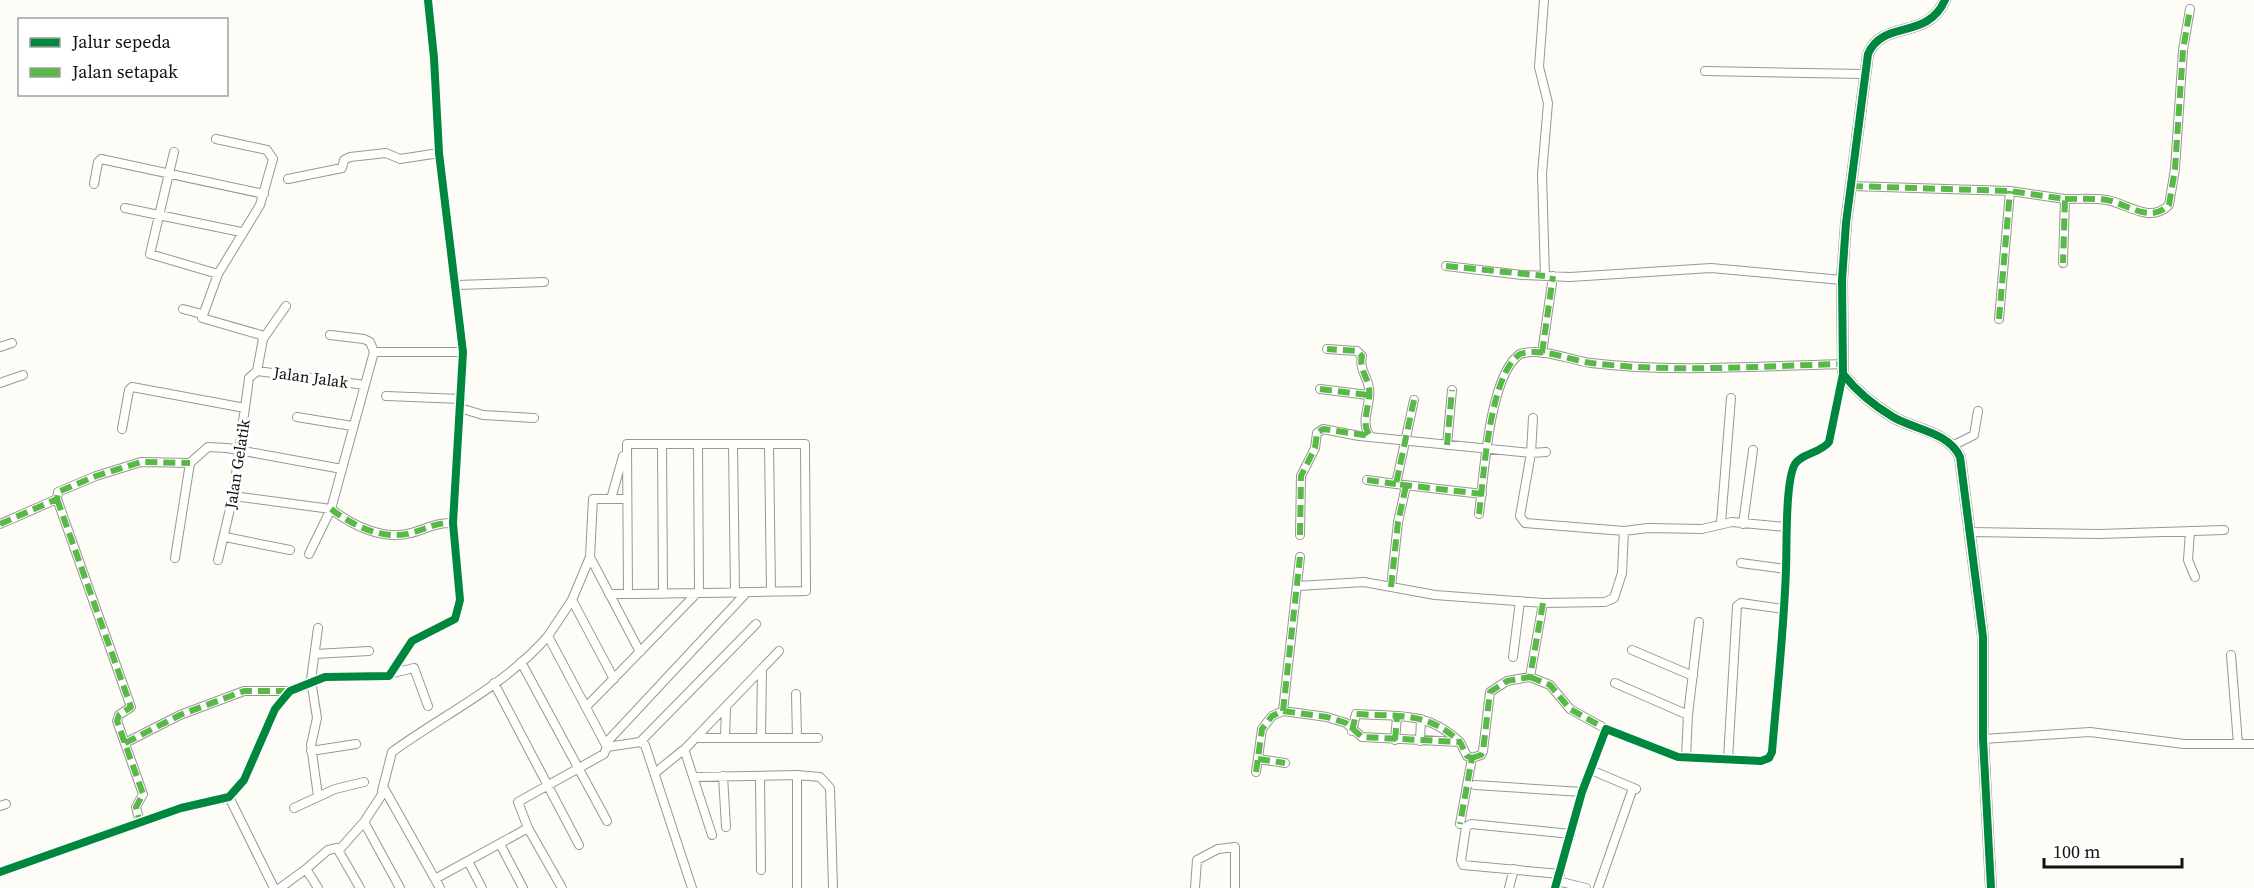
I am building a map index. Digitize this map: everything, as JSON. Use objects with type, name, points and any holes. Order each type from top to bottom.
[{"type":"street","points":[[393,673],[412,641],[452,621],[458,615],[460,600],[453,523],[463,352],[457,285],[439,153],[434,58],[428,0]]},
{"type":"street","points":[[1542,353],[1549,276],[1542,174],[1548,103],[1539,67],[1544,0]]},
{"type":"street","points":[[1352,731],[1356,714],[1421,719],[1438,725],[1460,742],[1467,756],[1472,758],[1481,755],[1483,751],[1490,692],[1507,681],[1530,677],[1550,685],[1570,709],[1606,729],[1661,751],[1686,757],[1761,761],[1769,758],[1772,752],[1784,609],[1786,527],[1793,470],[1799,459],[1822,450],[1829,442],[1843,369],[1842,280],[1851,186],[1868,54],[1876,40],[1927,23],[1945,0]]},
{"type":"street","points":[[1851,186],[2010,191],[2064,199],[2104,200],[2144,213],[2166,208],[2169,205],[2175,169],[2183,50],[2190,9]]},
{"type":"street","points":[[1705,71],[1864,74]]},
{"type":"street","points":[[216,139],[271,152],[273,159],[260,205],[241,232],[218,274],[201,314],[204,321],[257,332],[263,339]]},
{"type":"street","points":[[174,152],[150,255],[218,274]]},
{"type":"street","points":[[288,178],[342,168],[344,160],[350,157],[386,153],[400,159],[439,153]]},
{"type":"street","points":[[93,184],[98,162],[101,159],[264,194]]},
{"type":"street","points":[[1999,319],[2010,191]]},
{"type":"street","points":[[2063,263],[2064,199]]},
{"type":"street","points":[[125,208],[241,232]]},
{"type":"street","points":[[1446,266],[1549,276],[1632,275],[1711,268],[1842,280]]},
{"type":"street","points":[[457,285],[544,282]]},
{"type":"street","points":[[257,371],[263,339],[286,306]]},
{"type":"street","points":[[183,309],[201,314]]},
{"type":"street","points":[[309,554],[331,509],[374,352],[370,342],[364,339],[330,336]]},
{"type":"street","points":[[0,347],[12,343]]},
{"type":"street","points":[[1327,349],[1357,351],[1362,356],[1360,367],[1369,388],[1365,421],[1370,436]]},
{"type":"street","points":[[374,352],[463,352]]},
{"type":"street","points":[[1479,514],[1493,402],[1506,369],[1520,354],[1542,353],[1606,364],[1843,369]]},
{"type":"street","points":[[1843,369],[1860,394],[1881,409],[1954,445],[1961,465],[1983,637],[1983,739],[1991,888]]},
{"type":"street","name":"Jalan Jalak","points":[[257,371],[365,385]]},
{"type":"street","name":"Jalan Gelatik","points":[[218,560],[233,496],[250,375],[257,371]]},
{"type":"street","points":[[0,383],[23,375]]},
{"type":"street","points":[[122,429],[129,390],[132,387],[245,408]]},
{"type":"street","points":[[1320,389],[1368,395]]},
{"type":"street","points":[[1447,445],[1452,390]]},
{"type":"street","points":[[386,396],[461,404],[490,416],[534,418]]},
{"type":"street","points":[[1721,523],[1731,398]]},
{"type":"street","points":[[1391,587],[1406,440],[1413,400]]},
{"type":"street","points":[[1954,445],[1974,435],[1978,411]]},
{"type":"street","points":[[297,417],[352,426]]},
{"type":"street","points":[[1533,418],[1531,453],[1520,513],[1522,522],[1624,531],[1648,528],[1702,529],[1721,523],[1786,527]]},
{"type":"street","points":[[1300,535],[1301,476],[1315,448],[1317,433],[1323,429],[1447,445],[1531,453],[1546,452]]},
{"type":"street","points":[[609,594],[806,591],[805,444],[627,444]]},
{"type":"street","points":[[612,499],[627,444]]},
{"type":"street","points":[[627,444],[628,594]]},
{"type":"street","points":[[662,444],[663,594]]},
{"type":"street","points":[[586,707],[698,593],[698,444]]},
{"type":"street","points":[[733,444],[735,592]]},
{"type":"street","points":[[769,444],[771,592]]},
{"type":"street","points":[[175,558],[190,463],[211,446],[342,469]]},
{"type":"street","points":[[1743,524],[1753,450]]},
{"type":"street","points":[[140,823],[136,807],[142,794],[117,719],[130,707],[57,500],[57,493],[133,464],[160,461],[190,463]]},
{"type":"street","points":[[1366,480],[1482,494]]},
{"type":"street","points":[[233,496],[331,509],[355,525],[387,534],[410,534],[437,524],[453,523]]},
{"type":"street","points":[[339,850],[364,822],[382,791],[392,752],[464,707],[522,662],[548,636],[572,600],[590,557],[593,499],[627,499]]},
{"type":"street","points":[[0,524],[57,500]]},
{"type":"street","points":[[1969,532],[2099,534],[2224,530]]},
{"type":"street","points":[[1298,586],[1364,582],[1435,595],[1543,603],[1605,602],[1614,598],[1622,573],[1624,531]]},
{"type":"street","points":[[2190,531],[2188,560],[2195,577]]},
{"type":"street","points":[[225,537],[290,550]]},
{"type":"street","points":[[590,557],[640,652]]},
{"type":"street","points":[[1283,711],[1300,557]]},
{"type":"street","points":[[1741,563],[1786,568]]},
{"type":"street","points":[[562,888],[528,828],[518,802],[604,754],[747,592]]},
{"type":"street","points":[[572,600],[614,679]]},
{"type":"street","points":[[1513,657],[1520,601]]},
{"type":"street","points":[[1530,677],[1543,603]]},
{"type":"street","points":[[1728,759],[1737,606],[1741,603],[1784,609]]},
{"type":"street","points":[[1686,757],[1688,715],[1699,621]]},
{"type":"street","points":[[610,745],[640,742],[756,624]]},
{"type":"street","points":[[318,628],[311,680],[317,718],[311,751],[318,796]]},
{"type":"street","points":[[548,636],[586,707],[610,745]]},
{"type":"street","points":[[1632,650],[1693,676]]},
{"type":"street","points":[[315,654],[369,651]]},
{"type":"street","points":[[655,773],[684,751],[779,651]]},
{"type":"street","points":[[2231,655],[2238,744]]},
{"type":"street","points":[[522,662],[607,821]]},
{"type":"street","points":[[0,872],[181,808],[229,797],[244,780],[275,709],[290,691],[311,680],[325,677],[383,677],[414,668],[428,706]]},
{"type":"street","points":[[761,738],[762,669]]},
{"type":"street","points":[[494,683],[579,845]]},
{"type":"street","points":[[1615,683],[1688,715]]},
{"type":"street","points":[[125,743],[180,715],[244,691],[290,691]]},
{"type":"street","points":[[796,694],[797,738]]},
{"type":"street","points":[[725,738],[726,707]]},
{"type":"street","points":[[1256,772],[1265,723],[1272,716],[1283,711],[1327,717],[1346,723],[1352,731],[1362,737],[1460,742]]},
{"type":"street","points":[[1395,740],[1397,717]]},
{"type":"street","points":[[1420,741],[1421,719]]},
{"type":"street","points":[[1557,881],[1582,792],[1606,729]]},
{"type":"street","points":[[1983,739],[2090,732],[2184,744],[2254,744]]},
{"type":"street","points":[[695,738],[818,738]]},
{"type":"street","points":[[640,742],[645,745],[655,773],[692,888]]},
{"type":"street","points":[[311,751],[356,744]]},
{"type":"street","points":[[684,751],[712,835]]},
{"type":"street","points":[[1460,824],[1472,758]]},
{"type":"street","points":[[1258,759],[1285,763]]},
{"type":"street","points":[[1591,770],[1635,789],[1611,846],[1599,888]]},
{"type":"street","points":[[723,776],[726,827]]},
{"type":"street","points":[[760,776],[761,870]]},
{"type":"street","points":[[796,776],[797,888]]},
{"type":"street","points":[[693,777],[820,777],[830,788],[833,888]]},
{"type":"street","points":[[294,808],[334,789],[364,782]]},
{"type":"street","points":[[1474,785],[1582,792]]},
{"type":"street","points":[[382,791],[388,792],[440,888]]},
{"type":"street","points":[[229,797],[274,888]]},
{"type":"street","points":[[364,822],[400,888]]},
{"type":"street","points":[[1570,834],[1467,825],[1462,864],[1514,869],[1586,888]]},
{"type":"street","points":[[435,879],[528,828]]},
{"type":"street","points":[[500,844],[524,888]]},
{"type":"street","points":[[1195,888],[1197,860],[1218,849],[1235,847],[1235,888]]},
{"type":"street","points":[[280,888],[328,850],[336,848],[360,888]]},
{"type":"street","points":[[468,861],[482,888]]},
{"type":"street","points":[[306,869],[318,888]]},
{"type":"street","points":[[1509,888],[1514,869]]},
{"type":"marked path","points":[[2065,199],[2107,200],[2147,213],[2154,213],[2169,205],[2175,169],[2183,50],[2190,9]]},
{"type":"marked path","points":[[1851,186],[2010,191],[2065,199],[2063,263]]},
{"type":"marked path","points":[[1999,319],[2010,191]]},
{"type":"marked path","points":[[1446,266],[1545,276]]},
{"type":"marked path","points":[[1542,353],[1553,276]]},
{"type":"marked path","points":[[1300,535],[1301,476],[1315,448],[1317,433],[1323,429],[1370,436],[1366,425],[1369,388],[1362,369],[1362,356],[1357,351],[1327,349]]},
{"type":"marked path","points":[[1479,514],[1486,452],[1495,404],[1501,383],[1510,365],[1520,354],[1537,352],[1591,363],[1654,368],[1843,364]]},
{"type":"marked path","points":[[1320,389],[1368,395]]},
{"type":"marked path","points":[[1447,445],[1452,390]]},
{"type":"marked path","points":[[1414,400],[1396,484],[1482,494]]},
{"type":"marked path","points":[[0,524],[57,499],[58,492],[96,476],[141,462],[190,463]]},
{"type":"marked path","points":[[1367,480],[1396,484]]},
{"type":"marked path","points":[[1391,587],[1398,522],[1406,486]]},
{"type":"marked path","points":[[57,499],[131,707],[119,715],[117,721],[143,794],[136,807],[140,823]]},
{"type":"marked path","points":[[331,509],[358,526],[390,535],[411,533],[453,523]]},
{"type":"marked path","points":[[1283,711],[1300,557]]},
{"type":"marked path","points":[[1472,758],[1481,755],[1483,751],[1490,692],[1507,681],[1530,677],[1543,603]]},
{"type":"marked path","points":[[1530,677],[1550,685],[1570,709],[1606,729]]},
{"type":"marked path","points":[[125,743],[180,715],[244,691],[290,691]]},
{"type":"marked path","points":[[1256,772],[1262,729],[1272,716],[1283,711],[1327,717],[1346,723],[1362,737],[1460,742],[1467,756],[1472,758],[1460,824]]},
{"type":"marked path","points":[[1352,731],[1356,714],[1399,716],[1424,720],[1436,725],[1460,742]]},
{"type":"marked path","points":[[1395,740],[1397,717]]},
{"type":"marked path","points":[[1258,759],[1285,763]]},
{"type":"cycle path","points":[[0,872],[181,808],[229,797],[244,780],[275,709],[290,691],[325,677],[389,676],[412,641],[455,619],[460,600],[453,523],[463,352],[439,153],[434,58],[428,0]]},
{"type":"cycle path","points":[[1945,0],[1937,13],[1927,21],[1884,37],[1875,43],[1868,54],[1846,223],[1842,280],[1843,374],[1879,408],[1893,417],[1940,437],[1948,442],[1960,457],[1983,637],[1983,739],[1991,888]]},
{"type":"cycle path","points":[[1555,888],[1582,792],[1606,729],[1678,757],[1761,761],[1769,758],[1772,752],[1782,638],[1788,499],[1792,472],[1798,460],[1821,449],[1829,442],[1843,374]]}]
